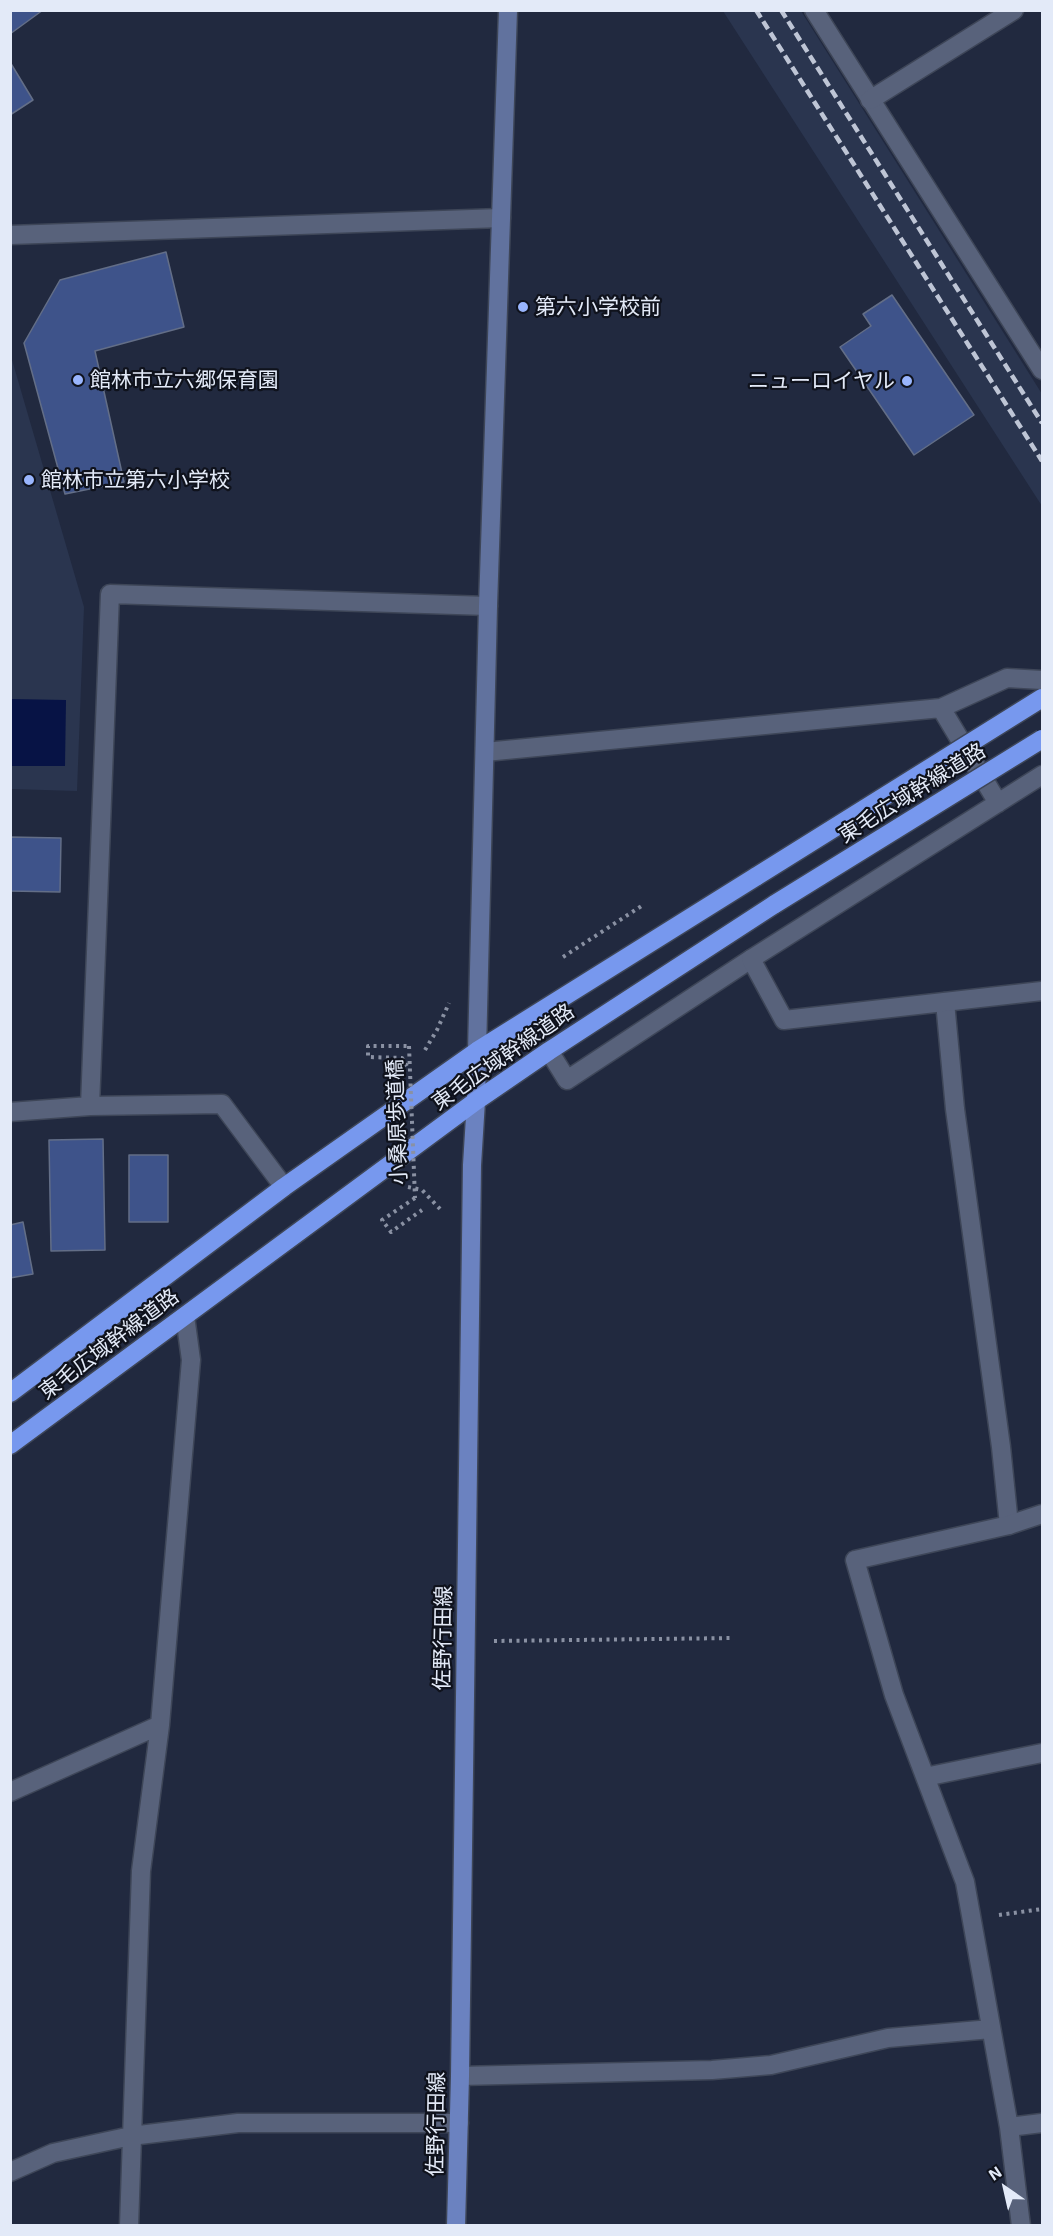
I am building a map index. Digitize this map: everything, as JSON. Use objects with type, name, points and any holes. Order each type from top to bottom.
[{"type":"highway","name":"東毛広域幹線道路","points":[[10,1393],[284,1187],[477,1051],[1042,698]]},
{"type":"highway","name":"東毛広域幹線道路","points":[[10,1445],[476,1101],[549,1051],[775,904],[1042,739]]},
{"type":"main road","name":"佐野行田線","points":[[456,2226],[472,1165],[477,1051]]},
{"type":"street","points":[[477,1051],[488,606],[508,10]]},
{"type":"street","points":[[814,10],[1042,370]]},
{"type":"street","points":[[870,100],[1014,10]]},
{"type":"street","points":[[10,235],[501,218]]},
{"type":"street","points":[[90,1106],[110,594],[488,606]]},
{"type":"street","points":[[485,752],[941,708],[1007,678],[1042,680]]},
{"type":"street","points":[[941,708],[998,803]]},
{"type":"street","points":[[549,1051],[567,1080],[752,959],[1042,775]]},
{"type":"street","points":[[752,959],[784,1020],[1042,991]]},
{"type":"street","points":[[945,1002],[955,1109],[1000,1435],[1009,1525]]},
{"type":"street","points":[[10,1112],[90,1106],[222,1104],[284,1187]]},
{"type":"street","points":[[129,2226],[141,1871],[160,1725],[191,1360],[185,1316]]},
{"type":"street","points":[[1020,2226],[1010,2127],[965,1882],[894,1695],[855,1560],[1009,1525],[1042,1514]]},
{"type":"street","points":[[10,1792],[160,1725]]},
{"type":"street","points":[[925,1777],[1042,1753]]},
{"type":"street","points":[[460,2076],[712,2070],[771,2065],[888,2038],[991,2029]]},
{"type":"street","points":[[10,2172],[53,2154],[132,2136],[238,2123],[459,2123]]},
{"type":"street","points":[[1010,2127],[1042,2123]]},
{"type":"path","points":[[563,957],[643,905]]},
{"type":"path","points":[[423,1053],[430,1045],[450,1002]]},
{"type":"path","name":"小桑原歩道橋","points":[[415,1060],[408,1067],[402,1058],[368,1057],[368,1046],[410,1046],[415,1198],[382,1220],[391,1232],[422,1210]]},
{"type":"path","points":[[399,1188],[405,1186],[422,1191],[446,1215]]},
{"type":"path","points":[[490,1642],[734,1638]]},
{"type":"path","points":[[971,1920],[1042,1909]]},
{"type":"shaded area","points":[[723,11],[801,11],[1042,394],[1042,506]]},
{"type":"shaded area","name":"館林市立第六小学校","points":[[10,353],[84,607],[77,791],[11,789]]},
{"type":"shaded area","points":[[11,699],[66,700],[65,766],[11,766]]},
{"type":"building","points":[[10,10],[43,10],[10,34]]},
{"type":"building","points":[[10,62],[33,100],[10,115]]},
{"type":"building","points":[[166,252],[184,327],[95,351],[124,482],[65,494],[24,343],[60,280]]},
{"type":"building","name":"ニューロイヤル","points":[[892,295],[974,415],[914,455],[840,347],[871,326],[863,314]]},
{"type":"building","points":[[10,837],[61,838],[60,892],[10,891]]},
{"type":"building","points":[[103,1139],[105,1250],[51,1251],[49,1140]]},
{"type":"building","points":[[129,1155],[168,1155],[168,1222],[129,1222]]},
{"type":"building","points":[[23,1222],[33,1274],[10,1278],[10,1225]]},
{"type":"railway","points":[[756,10],[1042,461]]},
{"type":"railway","points":[[781,10],[1042,423]]},
{"type":"place","name":"第六小学校前","points":[[523,307]]},
{"type":"place","name":"館林市立六郷保育園","points":[[78,380]]},
{"type":"place","name":"ニューロイヤル","points":[[907,381]]},
{"type":"place","name":"館林市立第六小学校","points":[[29,480]]}]
